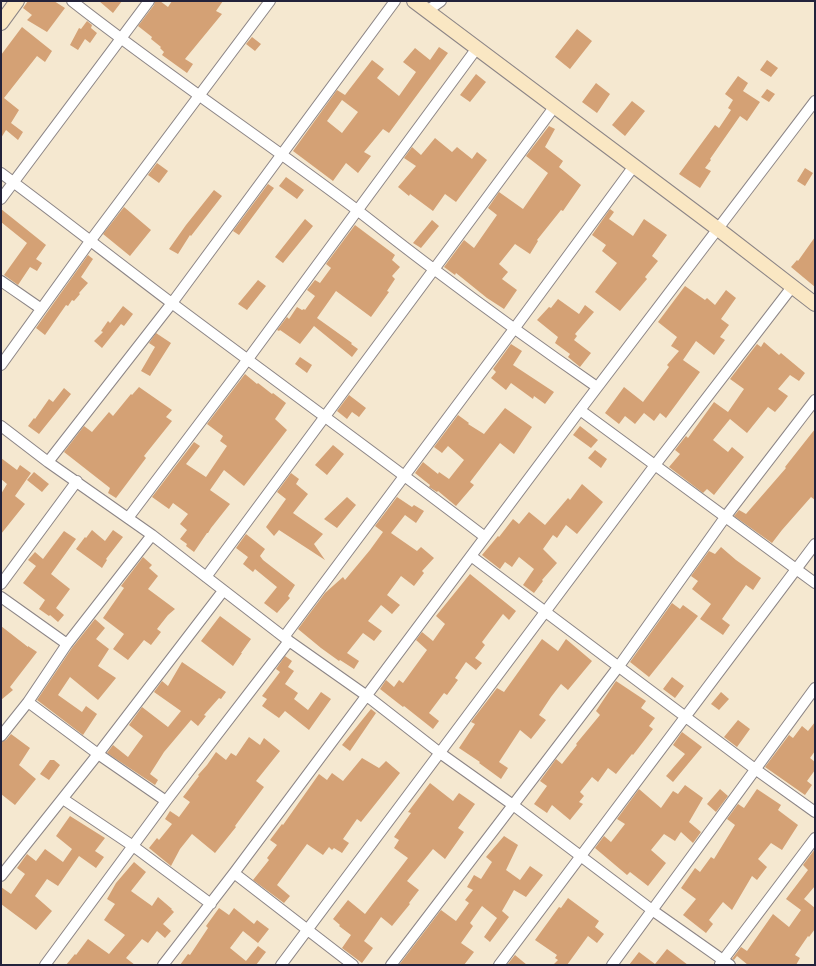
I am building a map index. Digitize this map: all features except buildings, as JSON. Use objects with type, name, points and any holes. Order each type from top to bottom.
[{"type":"main road","points":[[1,23],[17,1]]},
{"type":"main road","points":[[414,1],[718,229],[792,288],[815,304]]},
{"type":"street","points":[[72,1],[121,40],[281,154],[514,329],[597,387]]},
{"type":"street","points":[[1,199],[149,1]]},
{"type":"street","points":[[1,365],[40,308],[90,240],[270,1]]},
{"type":"street","points":[[48,462],[172,303],[395,1]]},
{"type":"street","points":[[427,10],[441,1]]},
{"type":"street","points":[[128,518],[248,359],[477,48]]},
{"type":"street","points":[[163,965],[211,904],[597,387],[815,101]]},
{"type":"street","points":[[206,577],[555,106]]},
{"type":"street","points":[[45,965],[634,166]]},
{"type":"street","points":[[1,173],[172,303],[405,475],[485,537]]},
{"type":"street","points":[[1,280],[40,308]]},
{"type":"street","points":[[281,965],[656,466],[792,288]]},
{"type":"street","points":[[391,965],[619,666],[726,516],[815,400]]},
{"type":"street","points":[[580,410],[815,583]]},
{"type":"street","points":[[1,426],[48,462],[152,535],[286,639],[367,696],[440,753],[513,805],[724,963],[815,838]]},
{"type":"street","points":[[1,584],[77,481]]},
{"type":"street","points":[[1,736],[28,702],[67,644],[152,535]]},
{"type":"street","points":[[499,965],[815,544]]},
{"type":"street","points":[[471,556],[755,769],[815,812]]},
{"type":"street","points":[[1,876],[98,754],[223,591]]},
{"type":"street","points":[[1,597],[67,644]]},
{"type":"street","points":[[612,965],[815,688]]},
{"type":"street","points":[[28,702],[98,754],[166,801]]},
{"type":"street","points":[[63,798],[133,846],[211,904]]},
{"type":"street","points":[[234,873],[353,965]]}]
